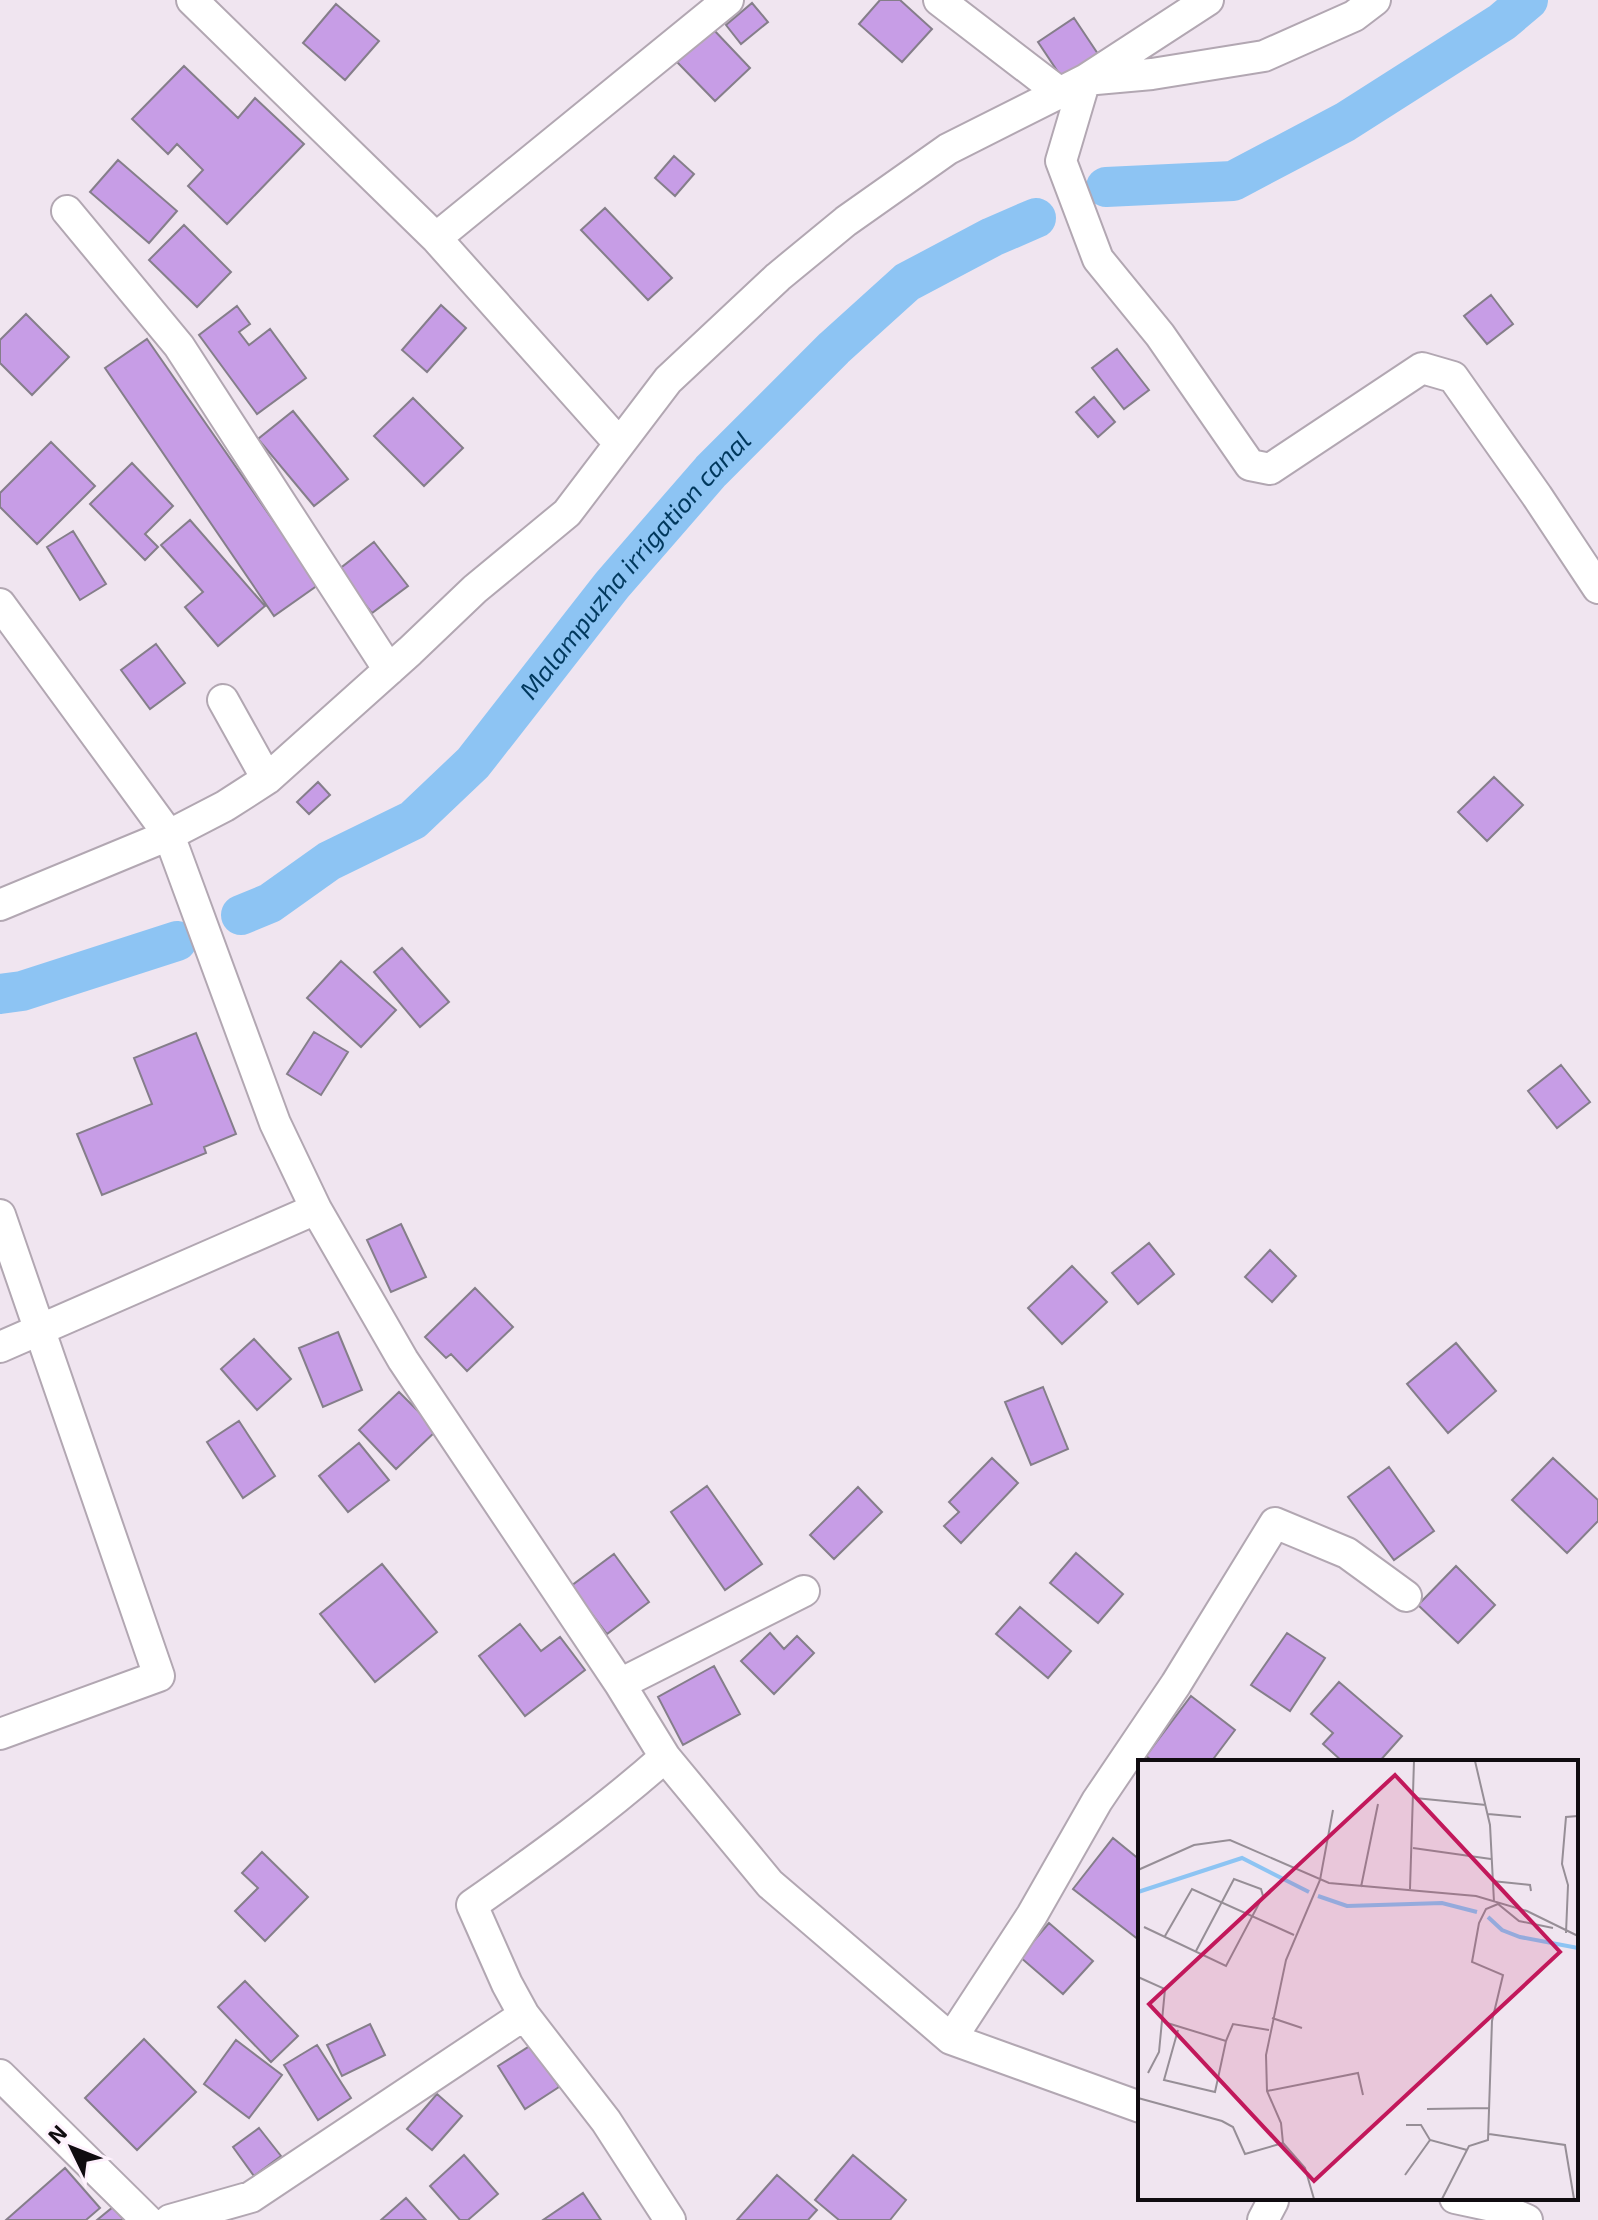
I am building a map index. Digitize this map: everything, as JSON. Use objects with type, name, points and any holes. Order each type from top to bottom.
[{"type":"street","points":[[436,238],[728,0]]},
{"type":"street","points":[[0,905],[169,835],[225,806],[267,779],[475,589],[567,513],[668,380],[778,277],[846,221],[948,149],[1072,86],[1208,0]]},
{"type":"street","points":[[950,3],[1072,86],[1264,56],[1354,16],[1375,0]]},
{"type":"street","points":[[202,3],[436,238],[619,443]]},
{"type":"street","points":[[1072,86],[1061,161],[1098,259],[1160,335],[1250,465],[1270,469],[1422,368],[1453,377],[1598,588]]},
{"type":"street","points":[[67,211],[179,346],[389,670]]},
{"type":"street","points":[[0,604],[169,835],[275,1123],[316,1209],[403,1360],[620,1684],[665,1757],[770,1884],[951,2039],[1138,2106]]},
{"type":"street","points":[[223,700],[267,779]]},
{"type":"street","points":[[0,1347],[316,1209]]},
{"type":"street","points":[[0,1215],[159,1676],[0,1734]]},
{"type":"street","points":[[951,2039],[1032,1915],[1097,1801],[1176,1684],[1275,1523],[1347,1553],[1406,1596]]},
{"type":"street","points":[[620,1684],[804,1591]]},
{"type":"street","points":[[665,1757],[608,1806],[472,1905],[524,2015],[606,2121],[670,2220]]},
{"type":"street","points":[[170,2220],[259,2208],[524,2015]]},
{"type":"street","points":[[0,2075],[147,2220]]},
{"type":"street","points":[[1464,2200],[1497,2207],[1527,2220]]},
{"type":"building","points":[[880,0],[900,0],[932,29],[902,62],[859,24]]},
{"type":"building","points":[[752,3],[768,22],[741,44],[726,25]]},
{"type":"building","points":[[336,4],[379,41],[345,80],[303,43]]},
{"type":"building","points":[[1074,18],[1098,54],[1062,78],[1038,42]]},
{"type":"building","points":[[712,28],[750,68],[715,101],[677,62]]},
{"type":"building","points":[[184,66],[238,118],[255,98],[304,144],[227,224],[188,186],[203,170],[177,144],[168,154],[132,119]]},
{"type":"building","points":[[674,156],[694,174],[675,196],[655,178]]},
{"type":"building","points":[[118,160],[177,211],[149,243],[90,192]]},
{"type":"building","points":[[605,208],[672,278],[648,300],[581,230]]},
{"type":"building","points":[[184,225],[231,272],[197,307],[149,260]]},
{"type":"building","points":[[1491,295],[1513,324],[1487,344],[1464,316]]},
{"type":"building","points":[[441,305],[466,328],[427,372],[402,350]]},
{"type":"building","points":[[237,306],[250,324],[239,332],[249,345],[270,329],[306,378],[257,414],[199,335]]},
{"type":"building","points":[[26,314],[69,357],[32,395],[0,363],[0,340]]},
{"type":"building","points":[[147,339],[318,585],[274,616],[105,368]]},
{"type":"building","points":[[1117,349],[1149,390],[1124,409],[1092,368]]},
{"type":"building","points":[[1094,397],[1115,422],[1098,437],[1076,412]]},
{"type":"building","points":[[413,398],[463,448],[424,486],[374,436]]},
{"type":"building","points":[[293,411],[348,479],[314,506],[258,439]]},
{"type":"building","points":[[51,442],[95,486],[37,544],[0,507],[0,493]]},
{"type":"building","points":[[132,463],[173,506],[145,534],[158,547],[145,560],[90,504]]},
{"type":"building","points":[[190,520],[265,606],[218,646],[185,607],[203,592],[161,545]]},
{"type":"building","points":[[73,531],[106,584],[80,600],[47,547]]},
{"type":"building","points":[[374,542],[408,586],[372,613],[338,570]]},
{"type":"building","points":[[156,644],[185,683],[150,709],[121,670]]},
{"type":"building","points":[[1494,777],[1523,805],[1487,841],[1458,812]]},
{"type":"building","points":[[318,782],[330,795],[309,814],[297,802]]},
{"type":"building","points":[[402,948],[449,1002],[420,1027],[374,972]]},
{"type":"building","points":[[341,961],[396,1010],[361,1047],[307,998]]},
{"type":"building","points":[[314,1032],[348,1052],[321,1095],[287,1074]]},
{"type":"building","points":[[196,1033],[236,1134],[204,1147],[206,1153],[102,1195],[77,1134],[152,1104],[134,1058]]},
{"type":"building","points":[[1561,1065],[1590,1102],[1557,1128],[1528,1091]]},
{"type":"building","points":[[401,1224],[426,1277],[391,1292],[367,1240]]},
{"type":"building","points":[[1149,1243],[1174,1274],[1138,1304],[1112,1273]]},
{"type":"building","points":[[1270,1250],[1296,1276],[1272,1302],[1245,1277]]},
{"type":"building","points":[[1072,1266],[1107,1302],[1062,1344],[1028,1308]]},
{"type":"building","points":[[475,1288],[513,1327],[467,1371],[451,1354],[446,1358],[425,1337]]},
{"type":"building","points":[[338,1332],[362,1390],[323,1407],[299,1348]]},
{"type":"building","points":[[254,1339],[291,1379],[257,1410],[221,1369]]},
{"type":"building","points":[[1456,1343],[1496,1391],[1448,1433],[1407,1384]]},
{"type":"building","points":[[1043,1387],[1068,1449],[1031,1465],[1005,1402]]},
{"type":"building","points":[[399,1392],[437,1430],[396,1469],[359,1430]]},
{"type":"building","points":[[239,1421],[275,1476],[243,1498],[207,1442]]},
{"type":"building","points":[[359,1443],[389,1480],[348,1512],[319,1476]]},
{"type":"building","points":[[992,1458],[1018,1483],[961,1543],[944,1526],[959,1512],[949,1502]]},
{"type":"building","points":[[1553,1458],[1598,1500],[1598,1521],[1567,1553],[1512,1500]]},
{"type":"building","points":[[1389,1467],[1434,1531],[1394,1560],[1348,1497]]},
{"type":"building","points":[[707,1486],[762,1564],[725,1590],[671,1512]]},
{"type":"building","points":[[858,1487],[882,1512],[834,1559],[810,1535]]},
{"type":"building","points":[[1076,1553],[1123,1594],[1098,1623],[1050,1583]]},
{"type":"building","points":[[614,1554],[649,1602],[607,1634],[571,1586]]},
{"type":"building","points":[[382,1564],[437,1632],[375,1682],[320,1614]]},
{"type":"building","points":[[1456,1566],[1495,1605],[1458,1643],[1418,1605]]},
{"type":"building","points":[[1020,1607],[1071,1651],[1048,1678],[996,1634]]},
{"type":"building","points":[[520,1624],[541,1651],[560,1637],[585,1670],[525,1716],[479,1656]]},
{"type":"building","points":[[770,1633],[784,1649],[797,1636],[814,1653],[774,1694],[741,1661]]},
{"type":"building","points":[[1287,1633],[1325,1658],[1290,1711],[1251,1685]]},
{"type":"building","points":[[714,1666],[740,1714],[683,1745],[658,1697]]},
{"type":"building","points":[[1339,1682],[1402,1736],[1381,1760],[1341,1760],[1323,1744],[1333,1733],[1311,1714]]},
{"type":"building","points":[[1191,1696],[1235,1730],[1212,1760],[1151,1760],[1146,1756]]},
{"type":"building","points":[[1113,1838],[1138,1858],[1138,1939],[1073,1889]]},
{"type":"building","points":[[262,1852],[308,1897],[265,1941],[235,1911],[258,1888],[242,1873]]},
{"type":"building","points":[[1049,1923],[1093,1961],[1063,1994],[1020,1957]]},
{"type":"building","points":[[245,1981],[298,2036],[271,2062],[218,2007]]},
{"type":"building","points":[[370,2024],[385,2055],[342,2076],[327,2045]]},
{"type":"building","points":[[144,2039],[196,2092],[137,2150],[85,2098]]},
{"type":"building","points":[[236,2040],[282,2075],[249,2118],[204,2084]]},
{"type":"building","points":[[533,2044],[559,2087],[525,2109],[498,2066]]},
{"type":"building","points":[[317,2045],[351,2098],[318,2120],[284,2065]]},
{"type":"building","points":[[437,2094],[462,2116],[432,2150],[407,2129]]},
{"type":"building","points":[[259,2128],[281,2156],[254,2176],[233,2147]]},
{"type":"building","points":[[464,2155],[498,2194],[468,2220],[460,2220],[430,2186]]},
{"type":"building","points":[[853,2155],[906,2200],[890,2220],[839,2220],[815,2200]]},
{"type":"building","points":[[65,2168],[100,2208],[86,2220],[6,2220]]},
{"type":"building","points":[[777,2175],[817,2210],[808,2220],[737,2220]]},
{"type":"building","points":[[583,2193],[601,2220],[543,2220]]},
{"type":"building","points":[[406,2198],[426,2220],[381,2220]]},
{"type":"building","points":[[113,2207],[124,2220],[97,2220]]},
{"type":"waterway","name":"Malampuzha irrigation canal","points":[[1106,187],[1233,181],[1345,122],[1502,22],[1528,0]]},
{"type":"waterway","name":"Malampuzha irrigation canal","points":[[241,915],[270,903],[329,861],[413,820],[473,763],[612,585],[711,471],[834,348],[907,282],[992,237],[1036,218]]},
{"type":"waterway","name":"Malampuzha irrigation canal","points":[[0,994],[22,991],[177,941]]}]
